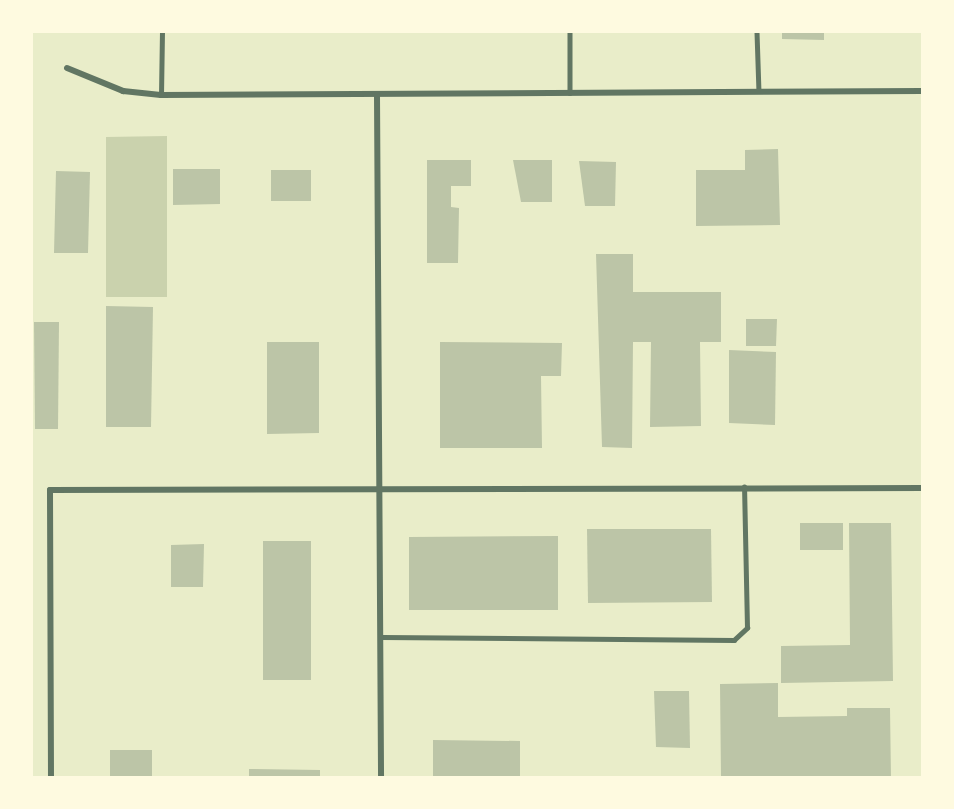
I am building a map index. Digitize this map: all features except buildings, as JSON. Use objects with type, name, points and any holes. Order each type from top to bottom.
[{"type":"street","points":[[67,68],[123,91],[161,96],[922,91]]},
{"type":"street","points":[[377,96],[382,490],[381,777]]},
{"type":"street","points":[[51,777],[50,490],[922,488]]},
{"type":"lane","points":[[161,96],[162,32]]},
{"type":"lane","points":[[570,32],[570,93]]},
{"type":"lane","points":[[757,32],[759,91]]},
{"type":"lane","points":[[382,637],[734,640],[747,628],[744,487]]},
{"type":"green space","points":[[167,136],[167,297],[106,297],[106,137]]}]
